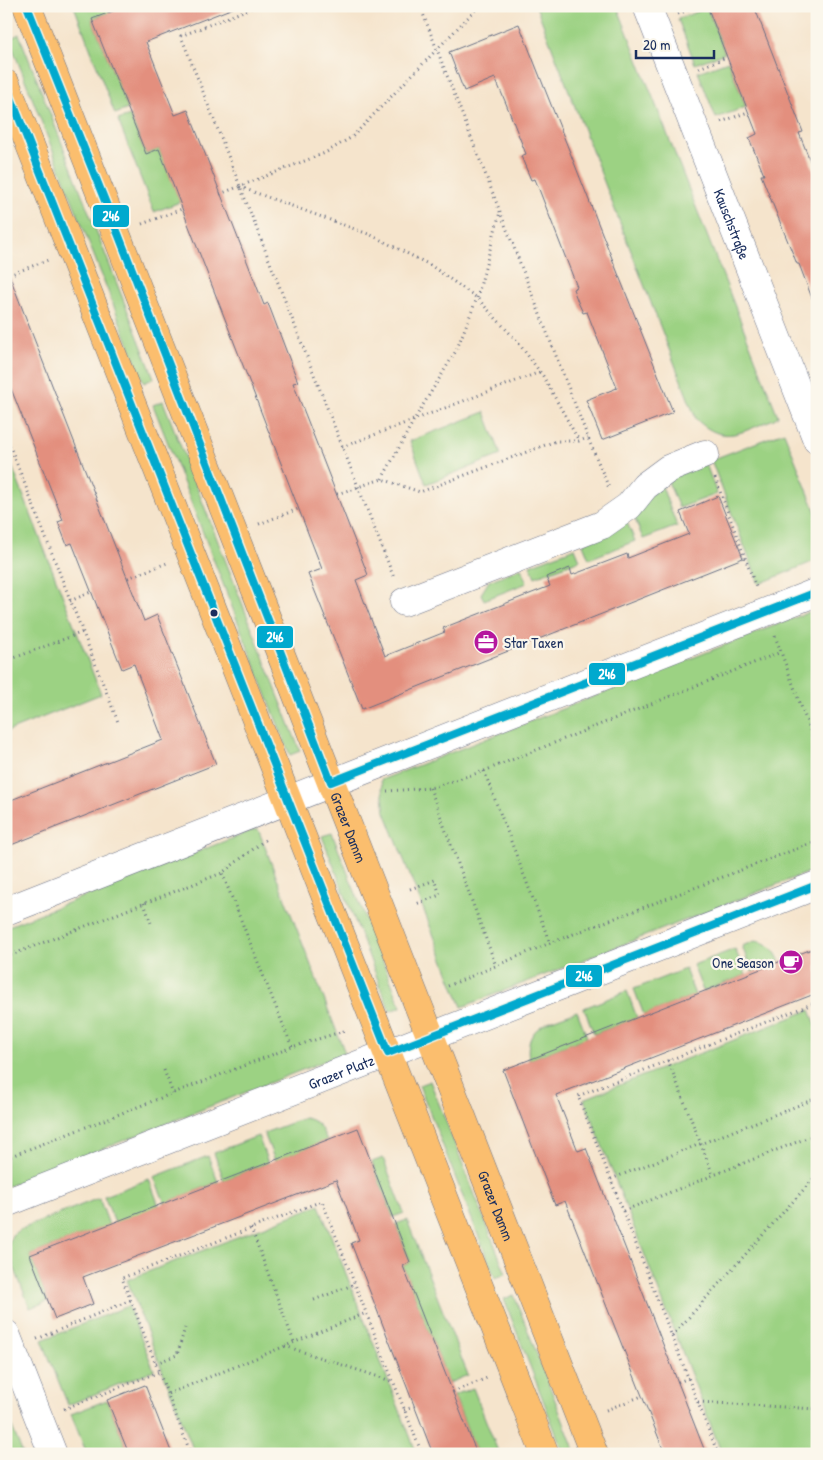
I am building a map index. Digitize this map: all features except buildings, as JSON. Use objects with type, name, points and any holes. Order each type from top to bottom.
[{"type":"main road","name":"Grazer Damm","points":[[27,6],[119,236],[594,1454]]},
{"type":"main road","points":[[6,84],[545,1454]]},
{"type":"street","name":"Kauschstraße","points":[[647,6],[817,440]]},
{"type":"street","points":[[404,602],[602,525],[629,506],[645,486],[668,469],[705,454]]},
{"type":"street","points":[[6,911],[817,592]]},
{"type":"street","name":"Grazer Platz","points":[[6,1203],[817,885]]},
{"type":"street","points":[[6,1334],[53,1454]]},
{"type":"path","points":[[256,6],[181,36],[404,602]]},
{"type":"path","points":[[420,6],[605,479]]},
{"type":"path","points":[[220,194],[325,153],[352,137],[479,6]]},
{"type":"path","points":[[672,16],[699,6]]},
{"type":"path","points":[[693,70],[727,57]]},
{"type":"path","points":[[715,125],[748,112]]},
{"type":"path","points":[[240,187],[371,235],[430,265],[477,298],[517,341],[540,372],[579,441]]},
{"type":"path","points":[[139,226],[182,209]]},
{"type":"path","points":[[382,478],[414,420],[456,351],[477,298],[500,211]]},
{"type":"path","points":[[9,275],[51,258]]},
{"type":"path","points":[[342,447],[540,372]]},
{"type":"path","points":[[6,436],[118,722]]},
{"type":"path","points":[[337,494],[382,478],[420,492],[556,441],[579,441],[588,438]]},
{"type":"path","points":[[705,454],[758,590]]},
{"type":"path","points":[[256,525],[298,509]]},
{"type":"path","points":[[128,578],[170,562]]},
{"type":"path","points":[[70,600],[92,592]]},
{"type":"path","points":[[6,661],[83,632]]},
{"type":"path","points":[[774,635],[817,749]]},
{"type":"path","points":[[383,792],[430,788],[484,771],[781,652]]},
{"type":"path","points":[[811,732],[817,730]]},
{"type":"path","points":[[484,771],[550,943]]},
{"type":"path","points":[[430,788],[496,966]]},
{"type":"path","points":[[6,957],[222,873],[268,838]]},
{"type":"path","points":[[448,986],[550,943],[817,841]]},
{"type":"path","points":[[222,873],[292,1048]]},
{"type":"path","points":[[410,889],[434,880],[440,895],[416,904]]},
{"type":"path","points":[[144,903],[152,926]]},
{"type":"path","points":[[718,1454],[578,1096],[817,1002]]},
{"type":"path","points":[[6,1158],[292,1048],[344,1031]]},
{"type":"path","points":[[668,1060],[713,1175]]},
{"type":"path","points":[[164,1070],[173,1094]]},
{"type":"path","points":[[611,1180],[817,1098]]},
{"type":"path","points":[[623,1211],[817,1134]]},
{"type":"path","points":[[672,1336],[817,1177]]},
{"type":"path","points":[[191,1454],[122,1278],[322,1201],[422,1454]]},
{"type":"path","points":[[251,1228],[294,1342]]},
{"type":"path","points":[[314,1300],[355,1284]]},
{"type":"path","points":[[36,1339],[131,1300]]},
{"type":"path","points":[[168,1394],[366,1313]]},
{"type":"path","points":[[156,1364],[177,1355],[185,1328]]},
{"type":"path","points":[[285,1346],[394,1382]]},
{"type":"path","points":[[64,1410],[159,1372]]},
{"type":"path","points":[[453,1392],[490,1377]]},
{"type":"path","points":[[678,1382],[688,1378]]},
{"type":"path","points":[[603,1411],[642,1396]]},
{"type":"path","points":[[698,1402],[817,1409]]},
{"type":"path","points":[[404,1410],[414,1407]]},
{"type":"green space","points":[[74,6],[126,6],[92,19],[128,109],[115,114]]},
{"type":"green space","points":[[536,6],[617,6],[778,416],[774,419],[743,432],[725,434],[706,428],[696,419]]},
{"type":"green space","points":[[707,8],[725,53],[695,64],[678,19]]},
{"type":"green space","points":[[19,34],[154,378],[144,383],[9,39]]},
{"type":"green space","points":[[728,61],[746,107],[716,118],[698,72]]},
{"type":"green space","points":[[130,116],[146,154],[159,149],[180,202],[154,212],[118,120]]},
{"type":"green space","points":[[163,401],[300,751],[290,755],[153,405]]},
{"type":"green space","points":[[485,412],[501,455],[426,484],[410,441]]},
{"type":"green space","points":[[784,432],[817,515],[817,560],[759,584],[711,460]]},
{"type":"green space","points":[[6,451],[101,694],[6,732]]},
{"type":"green space","points":[[706,464],[717,494],[679,508],[667,479]]},
{"type":"green space","points":[[661,484],[677,526],[643,539],[633,514]]},
{"type":"green space","points":[[626,520],[635,541],[589,559],[583,544]]},
{"type":"green space","points":[[575,548],[580,560],[535,577],[530,565]]},
{"type":"green space","points":[[521,568],[527,583],[484,600],[481,594],[489,581]]},
{"type":"green space","points":[[817,609],[817,869],[462,1007],[385,812],[381,780]]},
{"type":"green space","points":[[258,829],[345,1053],[6,1187],[6,927]]},
{"type":"green space","points":[[332,833],[401,1007],[390,1011],[322,836]]},
{"type":"green space","points":[[755,941],[770,947],[780,962],[752,972],[742,946]]},
{"type":"green space","points":[[735,949],[746,975],[703,991],[693,965]]},
{"type":"green space","points":[[685,969],[695,995],[644,1015],[634,989]]},
{"type":"green space","points":[[627,991],[637,1018],[594,1034],[584,1008]]},
{"type":"green space","points":[[810,1010],[817,1027],[817,1454],[722,1454],[584,1099]]},
{"type":"green space","points":[[577,1011],[587,1037],[529,1060],[528,1048],[530,1039],[535,1032],[549,1022]]},
{"type":"green space","points":[[430,1081],[506,1274],[495,1278],[419,1085]]},
{"type":"green space","points":[[304,1118],[316,1123],[327,1140],[275,1161],[264,1133]]},
{"type":"green space","points":[[258,1136],[268,1163],[224,1180],[214,1153]]},
{"type":"green space","points":[[208,1156],[218,1182],[165,1203],[154,1177]]},
{"type":"green space","points":[[383,1158],[404,1213],[393,1217],[372,1162]]},
{"type":"green space","points":[[149,1179],[159,1206],[115,1223],[104,1196]]},
{"type":"green space","points":[[99,1198],[109,1225],[30,1255],[48,1301],[30,1308],[7,1249],[12,1235],[19,1230]]},
{"type":"green space","points":[[319,1205],[417,1454],[195,1454],[127,1280]]},
{"type":"green space","points":[[407,1220],[468,1375],[449,1383],[403,1266],[410,1262],[396,1224]]},
{"type":"green space","points":[[514,1295],[576,1454],[564,1454],[504,1299]]},
{"type":"green space","points":[[128,1306],[154,1370],[68,1405],[42,1340]]},
{"type":"green space","points":[[473,1388],[499,1454],[477,1454],[454,1395]]},
{"type":"green space","points":[[107,1400],[129,1454],[87,1454],[71,1414]]},
{"type":"green space","points":[[6,1412],[23,1454],[6,1454]]},
{"type":"transit line","name":"246","points":[[27,6],[119,236],[331,782],[817,592]]},
{"type":"transit line","name":"246","points":[[6,85],[388,1053],[817,885]]},
{"type":"place","name":"Star Taxen","points":[[486,642]]},
{"type":"place","name":"One Season","points":[[791,962]]}]
